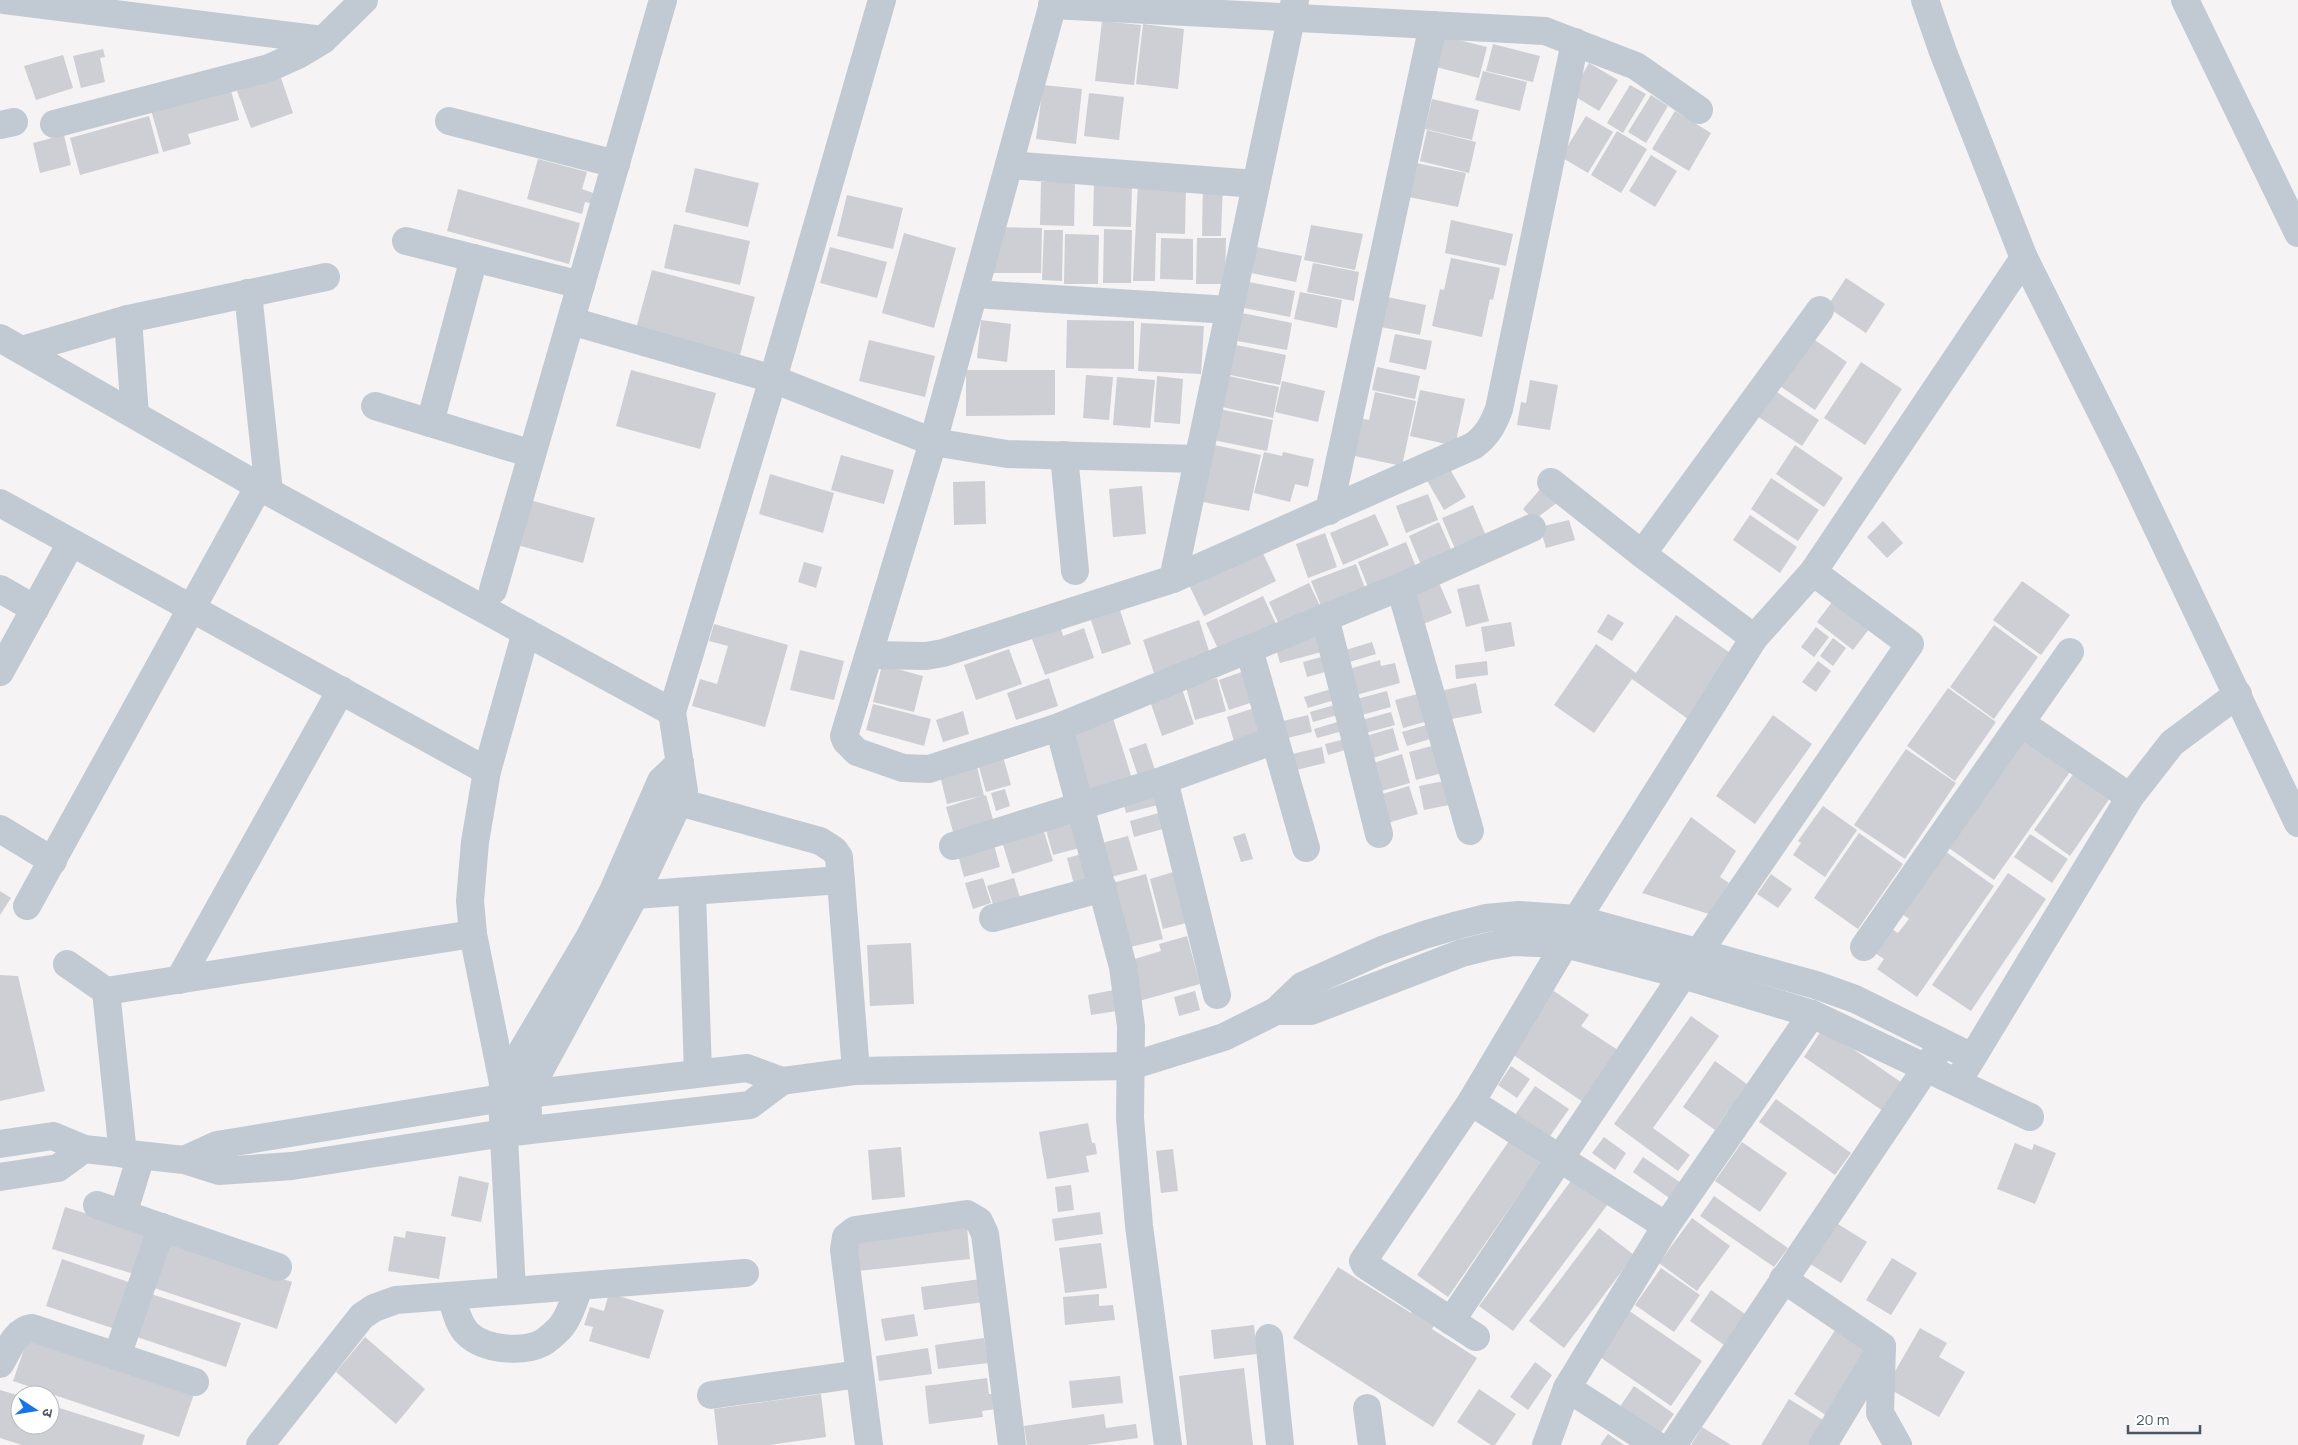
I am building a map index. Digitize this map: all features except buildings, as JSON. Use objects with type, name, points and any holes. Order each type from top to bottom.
[{"type":"street","points":[[4,0],[71,4],[323,40]]},
{"type":"street","points":[[54,124],[269,68],[298,55],[323,40],[364,0]]},
{"type":"street","points":[[493,590],[663,0]]},
{"type":"street","points":[[511,1092],[636,895],[684,791],[672,712],[773,379],[882,0]]},
{"type":"street","points":[[1926,0],[1943,52],[2024,258],[2238,694],[2298,823]]},
{"type":"street","points":[[2185,0],[2298,233]]},
{"type":"street","points":[[1532,528],[1400,587],[1059,726],[929,769],[903,768],[857,752],[846,742],[844,736],[933,442],[1053,3],[1293,8],[1433,25],[1545,31],[1636,66],[1699,110]]},
{"type":"street","points":[[1173,579],[1293,8]]},
{"type":"street","points":[[1329,511],[1433,25]]},
{"type":"street","points":[[870,655],[926,656],[951,651],[1173,579],[1473,446],[1484,438],[1494,423],[1499,409],[1575,42]]},
{"type":"street","points":[[449,121],[616,164]]},
{"type":"street","points":[[1009,165],[1256,184]]},
{"type":"street","points":[[406,240],[581,285]]},
{"type":"street","points":[[430,423],[474,258]]},
{"type":"street","points":[[1476,1338],[1365,1265],[1363,1261],[1471,1102],[1578,919],[1754,638],[1813,572],[2024,258]]},
{"type":"street","points":[[11,344],[326,277]]},
{"type":"street","points":[[27,906],[192,608],[264,489],[248,293]]},
{"type":"street","points":[[974,294],[1229,310]]},
{"type":"street","points":[[1642,554],[1820,310]]},
{"type":"street","points":[[128,318],[135,415]]},
{"type":"street","points":[[571,321],[773,379],[933,442],[1008,454],[1198,459]]},
{"type":"street","points":[[11,344],[264,489],[672,712]]},
{"type":"street","points":[[375,406],[532,454]]},
{"type":"street","points":[[1064,455],[1075,571]]},
{"type":"street","points":[[1550,482],[1754,638]]},
{"type":"street","points":[[0,503],[487,771]]},
{"type":"street","points":[[0,672],[71,543]]},
{"type":"street","points":[[1451,1321],[1683,975],[1910,644],[1813,572]]},
{"type":"street","points":[[1400,587],[1470,830]]},
{"type":"street","points":[[0,589],[35,609]]},
{"type":"street","points":[[1325,617],[1379,834]]},
{"type":"street","points":[[512,1291],[516,1131],[511,1092],[472,934],[470,901],[487,771],[526,632]]},
{"type":"street","points":[[1249,649],[1306,848]]},
{"type":"street","points":[[1864,947],[2070,652]]},
{"type":"street","points":[[179,980],[341,690]]},
{"type":"street","points":[[1957,1083],[2130,797],[2172,743],[2238,694]]},
{"type":"street","points":[[2021,723],[2130,797]]},
{"type":"street","points":[[1059,726],[1123,967],[1131,1026],[1130,1118],[1139,1226],[1168,1445]]},
{"type":"street","points":[[953,846],[1164,780],[1275,740]]},
{"type":"street","points":[[511,1092],[612,892],[660,781],[680,763]]},
{"type":"street","points":[[1164,780],[1217,994]]},
{"type":"street","points":[[679,802],[820,841],[834,850],[839,858],[856,1072]]},
{"type":"street","points":[[0,829],[53,861]]},
{"type":"street","points":[[636,895],[841,880]]},
{"type":"street","points":[[994,918],[1103,888]]},
{"type":"street","points":[[692,891],[698,1074]]},
{"type":"street","points":[[184,1160],[218,1145],[511,1092],[747,1068],[782,1081],[856,1072],[1131,1066],[1202,1045],[1276,1011],[1302,986],[1382,950],[1424,934],[1486,918],[1519,915],[1578,919],[1699,952],[1840,994],[1972,1057]]},
{"type":"street","points":[[67,964],[106,991],[472,934]]},
{"type":"street","points":[[1276,1011],[1311,1011],[1462,953],[1490,946],[1514,942],[1565,944],[1683,975],[1812,1014],[2030,1117]]},
{"type":"street","points":[[106,991],[132,1155],[123,1214]]},
{"type":"street","points":[[1546,1445],[1566,1388],[1666,1226],[1812,1014]]},
{"type":"street","points":[[1673,1445],[1783,1279],[1928,1068],[1942,1042]]},
{"type":"street","points":[[0,1144],[53,1136],[84,1149],[184,1160],[218,1171],[292,1166],[516,1131],[750,1105],[782,1081]]},
{"type":"street","points":[[1471,1102],[1666,1226]]},
{"type":"street","points":[[0,1177],[58,1168],[84,1149]]},
{"type":"street","points":[[97,1205],[278,1267]]},
{"type":"street","points":[[869,1445],[844,1250],[846,1237],[855,1230],[967,1214],[979,1221],[985,1234],[1012,1445]]},
{"type":"street","points":[[117,1356],[162,1227]]},
{"type":"street","points":[[260,1445],[362,1316],[374,1308],[391,1302],[450,1296],[745,1273]]},
{"type":"street","points":[[1783,1279],[1882,1346]]},
{"type":"street","points":[[450,1296],[459,1322],[469,1335],[494,1346],[508,1348],[524,1347],[542,1342],[562,1326],[580,1286]]},
{"type":"street","points":[[0,1364],[17,1336],[25,1329],[32,1328],[195,1382]]},
{"type":"street","points":[[1269,1338],[1280,1445]]},
{"type":"street","points":[[1823,1445],[1882,1346]]},
{"type":"street","points":[[1882,1346],[1880,1413],[1898,1445]]},
{"type":"street","points":[[711,1395],[859,1374]]},
{"type":"street","points":[[1566,1388],[1656,1445]]},
{"type":"street","points":[[1367,1408],[1372,1445]]}]
